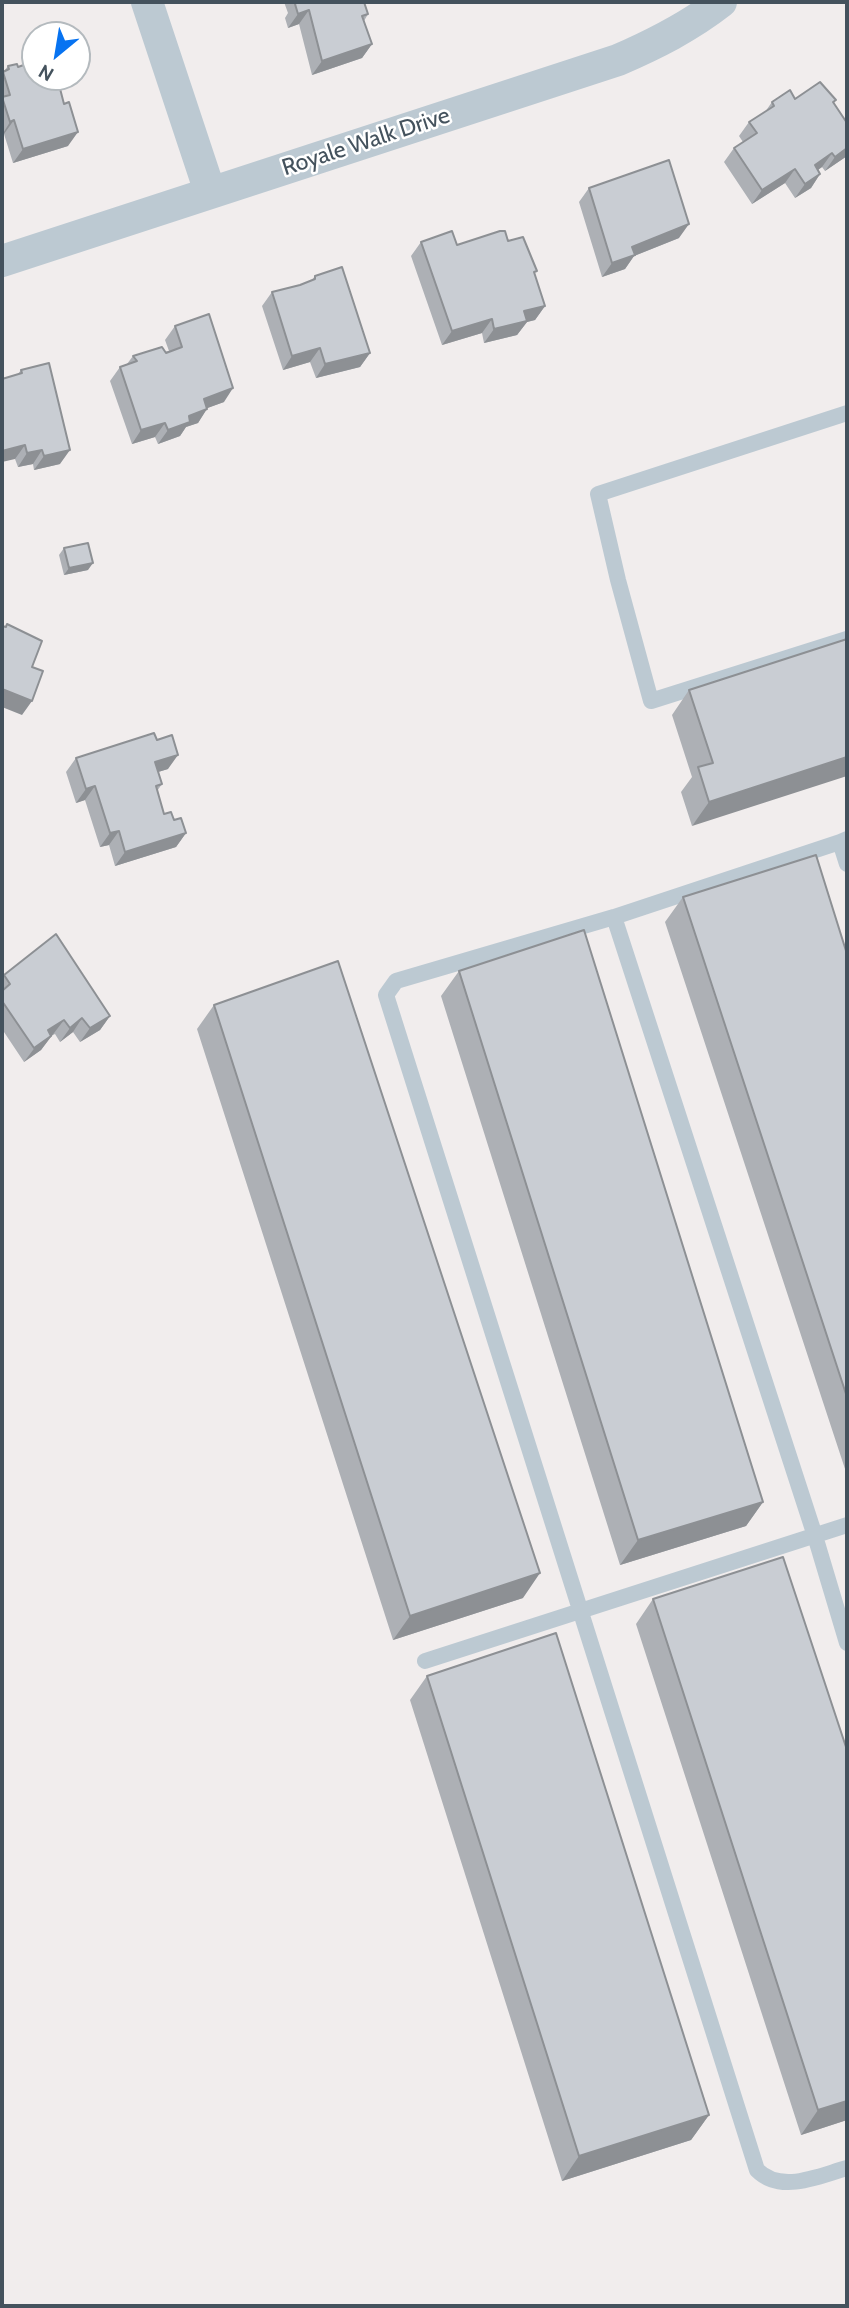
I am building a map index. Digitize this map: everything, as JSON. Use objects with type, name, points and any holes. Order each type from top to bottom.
[{"type":"street","points":[[147,2],[210,192]]},
{"type":"street","name":"Royale Walk Drive","points":[[2,261],[618,61],[659,43],[721,2]]},
{"type":"lane","points":[[847,413],[598,494],[651,701],[847,639]]},
{"type":"lane","points":[[847,864],[843,840],[614,917],[396,981],[386,995],[757,2170],[766,2179],[781,2183],[806,2180],[847,2168]]},
{"type":"lane","points":[[614,917],[815,1536],[847,1643]]},
{"type":"lane","points":[[425,1661],[847,1525]]},
{"type":"building","points":[[364,2],[368,14],[362,16],[372,44],[322,61],[309,10],[298,14],[295,4]]},
{"type":"building","points":[[17,64],[18,67],[21,66],[21,91],[61,91],[64,104],[69,102],[78,132],[23,149],[14,120],[10,122],[2,97],[10,95],[3,72],[9,69],[8,66]]},
{"type":"building","points":[[820,82],[836,100],[833,102],[847,123],[847,148],[835,157],[832,153],[815,165],[820,174],[805,184],[795,169],[762,190],[734,148],[757,133],[749,122],[774,106],[772,102],[790,90],[795,99]]},
{"type":"building","points":[[669,160],[689,224],[632,247],[635,255],[612,263],[589,188]]},
{"type":"building","points":[[452,231],[457,245],[500,231],[505,231],[508,241],[523,237],[537,271],[534,272],[545,306],[524,311],[527,321],[494,329],[492,319],[452,331],[421,242]]},
{"type":"building","points":[[342,267],[370,353],[325,364],[320,348],[292,356],[272,292],[300,285],[315,279],[315,276]]},
{"type":"building","points":[[209,314],[233,388],[204,399],[207,409],[189,416],[190,422],[168,430],[165,423],[141,430],[120,367],[137,361],[133,356],[162,347],[166,353],[182,347],[175,326]]},
{"type":"building","points":[[49,363],[70,450],[44,456],[42,450],[27,453],[25,445],[2,451],[2,379],[22,373],[21,370]]},
{"type":"building","points":[[88,543],[93,563],[69,568],[64,548]]},
{"type":"building","points":[[7,624],[42,641],[32,667],[43,671],[32,701],[2,689],[2,626],[6,627]]},
{"type":"building","points":[[847,639],[847,757],[709,802],[698,767],[713,763],[689,690]]},
{"type":"building","points":[[154,733],[157,740],[172,735],[178,755],[155,762],[162,784],[156,786],[164,814],[171,812],[174,820],[181,818],[186,833],[125,852],[119,831],[110,833],[95,786],[86,789],[76,758]]},
{"type":"building","points":[[816,855],[847,954],[847,1397],[683,897]]},
{"type":"building","points":[[584,930],[763,1502],[638,1540],[459,971]]},
{"type":"building","points":[[56,934],[110,1016],[90,1028],[82,1018],[70,1028],[64,1020],[48,1030],[51,1036],[34,1048],[2,1001],[2,991],[10,984],[4,975]]},
{"type":"building","points":[[338,961],[540,1573],[410,1616],[214,1005]]},
{"type":"building","points":[[783,1557],[847,1750],[847,2101],[818,2110],[653,1599]]},
{"type":"building","points":[[556,1633],[709,2115],[579,2156],[427,1676]]}]
